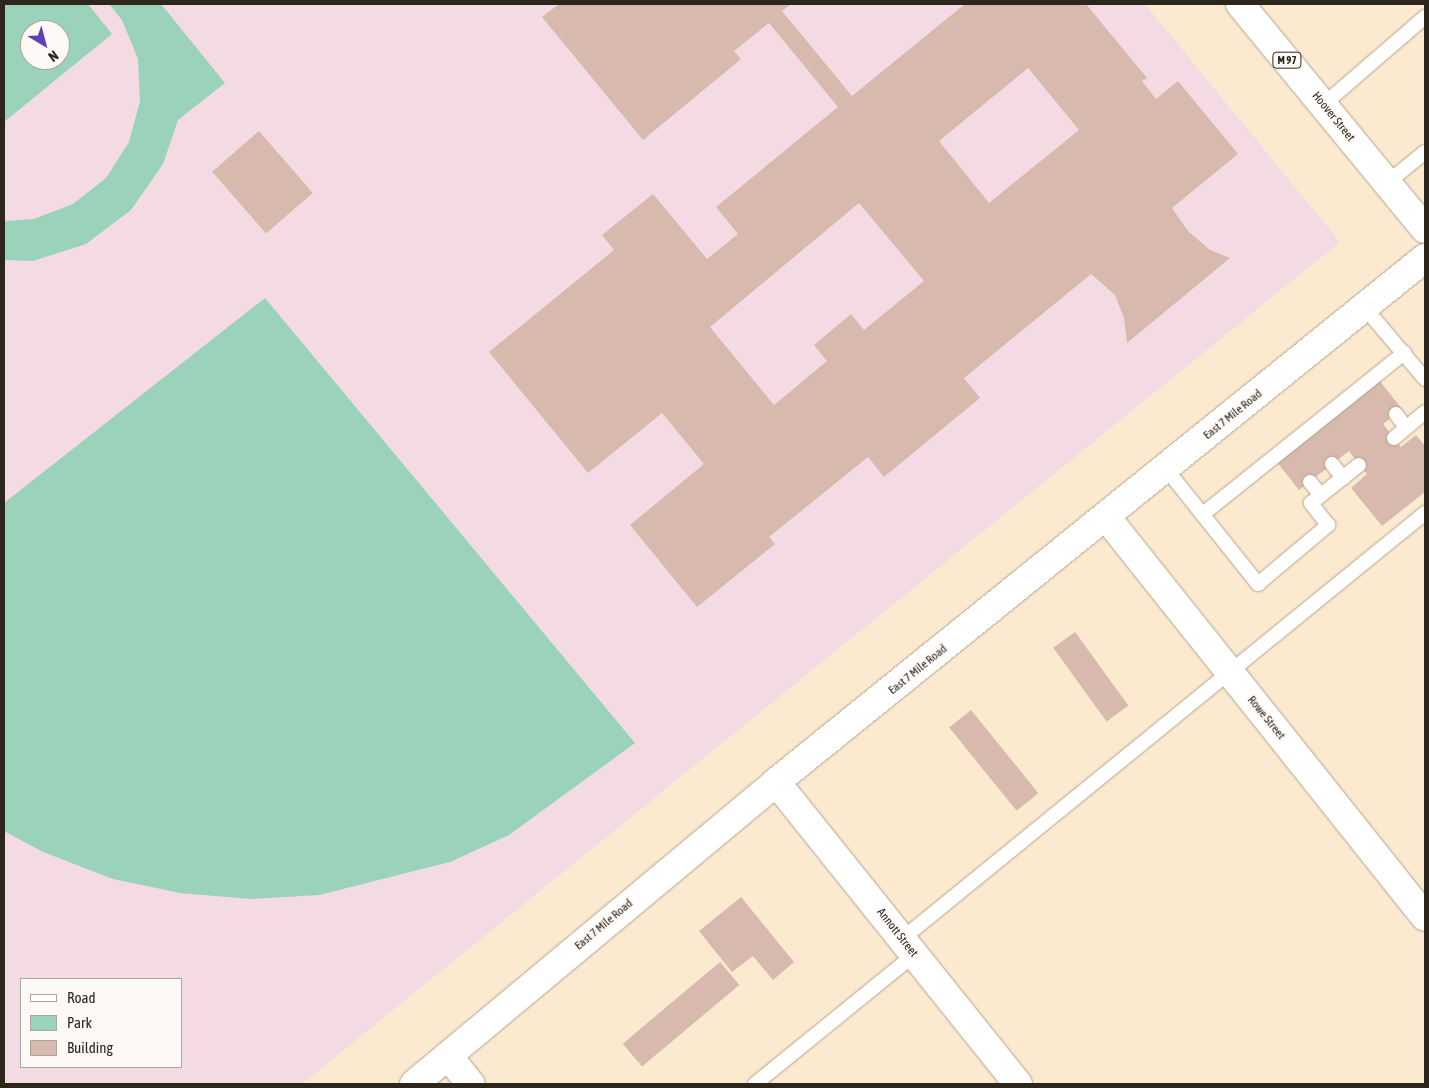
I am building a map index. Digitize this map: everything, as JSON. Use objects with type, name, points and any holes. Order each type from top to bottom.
[{"type":"street","name":"Hoover Street","points":[[1240,4],[1425,229]]},
{"type":"street","name":"East 7 Mile Road","points":[[414,1084],[776,782],[1167,470],[1425,258]]},
{"type":"street","name":"Rowe Street","points":[[1107,518],[1425,917]]},
{"type":"street","name":"Annott Street","points":[[776,782],[1018,1084]]},
{"type":"street","points":[[448,1056],[471,1084]]},
{"type":"lane","points":[[1323,105],[1425,18]]},
{"type":"lane","points":[[1387,183],[1425,152]]},
{"type":"lane","points":[[1365,308],[1424,377]]},
{"type":"lane","points":[[1203,514],[1333,414],[1404,353]]},
{"type":"lane","points":[[1394,438],[1425,412]]},
{"type":"lane","points":[[1396,414],[1406,428]]},
{"type":"lane","points":[[1332,464],[1343,478]]},
{"type":"lane","points":[[1167,470],[1258,584],[1328,525],[1311,503],[1359,465]]},
{"type":"lane","points":[[1310,482],[1321,495]]},
{"type":"lane","points":[[755,1084],[908,947],[1230,672],[1425,513]]},
{"type":"shaded area","points":[[4,4],[1145,4],[1340,242],[302,1084],[4,1084]]},
{"type":"green space","points":[[4,4],[88,4],[112,34],[70,68],[70,20],[20,20],[20,70],[68,70],[4,122]]},
{"type":"green space","points":[[109,4],[161,4],[225,83],[178,120],[163,164],[131,210],[86,244],[33,261],[4,260],[4,221],[34,219],[73,204],[106,178],[129,142],[140,101],[138,59],[122,20]]},
{"type":"green space","points":[[265,298],[635,743],[509,835],[450,862],[319,895],[251,899],[180,893],[113,879],[43,852],[4,831],[4,503]]},
{"type":"building","points":[[559,4],[791,4],[782,11],[852,96],[965,4],[1086,4],[1147,78],[1142,81],[1156,99],[1178,81],[1238,154],[1172,208],[1188,231],[1210,250],[1230,258],[1127,343],[1124,318],[1115,295],[1091,274],[964,378],[980,398],[884,477],[868,457],[769,537],[775,544],[697,607],[630,525],[704,464],[662,413],[588,473],[489,352],[614,250],[602,235],[653,194],[707,259],[738,234],[716,207],[838,107],[769,23],[734,51],[741,59],[643,140],[542,17]],"holes":[[[1028,68],[1079,130],[989,203],[939,141]],[[859,203],[924,281],[864,330],[851,314],[814,345],[827,361],[774,405],[710,327]]]},
{"type":"building","points":[[259,131],[313,193],[266,234],[212,172]]},
{"type":"building","points":[[1379,380],[1402,409],[1383,424],[1401,447],[1416,435],[1425,446],[1425,492],[1382,526],[1351,488],[1367,474],[1349,451],[1299,490],[1276,461]]},
{"type":"building","points":[[1075,632],[1128,706],[1107,721],[1053,648]]},
{"type":"building","points":[[971,710],[1038,793],[1017,811],[949,728]]},
{"type":"building","points":[[741,897],[794,962],[773,980],[753,956],[732,972],[699,931]]},
{"type":"building","points":[[720,962],[739,985],[642,1067],[623,1044]]}]
